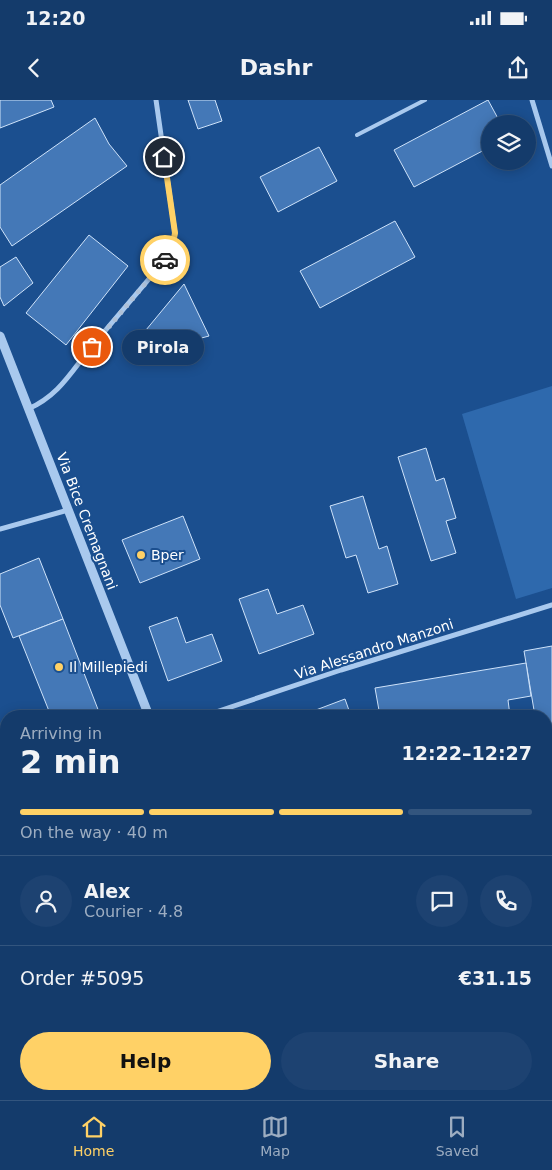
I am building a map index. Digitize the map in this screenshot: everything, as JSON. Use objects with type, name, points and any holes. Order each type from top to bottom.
[{"type":"street","points":[[28,409],[58,390],[171,253],[175,233],[156,100]]},
{"type":"street","points":[[532,100],[552,166]]},
{"type":"street","name":"Via Bice Cremagnani","points":[[0,336],[147,710]]},
{"type":"street","points":[[0,530],[68,510]]},
{"type":"street","name":"Via Alessandro Manzoni","points":[[222,710],[341,670],[552,605]]},
{"type":"lane","points":[[357,135],[425,100]]},
{"type":"shaded area","points":[[552,386],[552,588],[516,599],[462,414]]},
{"type":"building","points":[[0,100],[51,100],[54,107],[0,128]]},
{"type":"building","points":[[188,100],[215,100],[222,121],[198,129]]},
{"type":"building","points":[[488,100],[496,115],[481,115],[481,152],[414,187],[394,150]]},
{"type":"building","points":[[95,118],[109,144],[127,166],[12,246],[0,227],[0,185]]},
{"type":"building","points":[[319,147],[337,181],[278,212],[260,177]]},
{"type":"building","points":[[395,221],[415,257],[320,308],[300,271]]},
{"type":"building","points":[[89,235],[128,266],[66,345],[26,313]]},
{"type":"building","points":[[16,257],[33,283],[4,306],[0,297],[0,267]]},
{"type":"building","points":[[184,284],[209,336],[149,352],[141,336]]},
{"type":"building","points":[[426,448],[436,481],[444,478],[456,518],[446,521],[456,553],[431,561],[398,457]]},
{"type":"building","points":[[363,496],[379,549],[387,546],[398,584],[368,593],[356,555],[346,558],[330,506]]},
{"type":"building","points":[[183,516],[200,559],[140,583],[122,540]]},
{"type":"building","points":[[39,558],[63,619],[13,638],[0,605],[0,574]]},
{"type":"building","points":[[268,589],[277,614],[303,605],[314,634],[259,654],[239,599]]},
{"type":"building","points":[[177,617],[186,643],[212,634],[222,661],[168,681],[149,627]]},
{"type":"building","points":[[63,619],[98,710],[49,710],[19,636]]},
{"type":"building","points":[[552,646],[552,710],[534,710],[524,651]]},
{"type":"building","points":[[526,663],[531,696],[508,700],[509,710],[379,710],[375,688]]},
{"type":"building","points":[[345,699],[349,710],[316,710]]},
{"type":"way so far","points":[[92,347],[165,260]]},
{"type":"place","name":"Pirola","points":[[92,347]]},
{"type":"place","name":"Bper","points":[[141,555]]},
{"type":"place","name":"Il Millepiedi","points":[[59,667]]},
{"type":"route","points":[[164,157],[175,233],[171,253],[165,260]]}]
